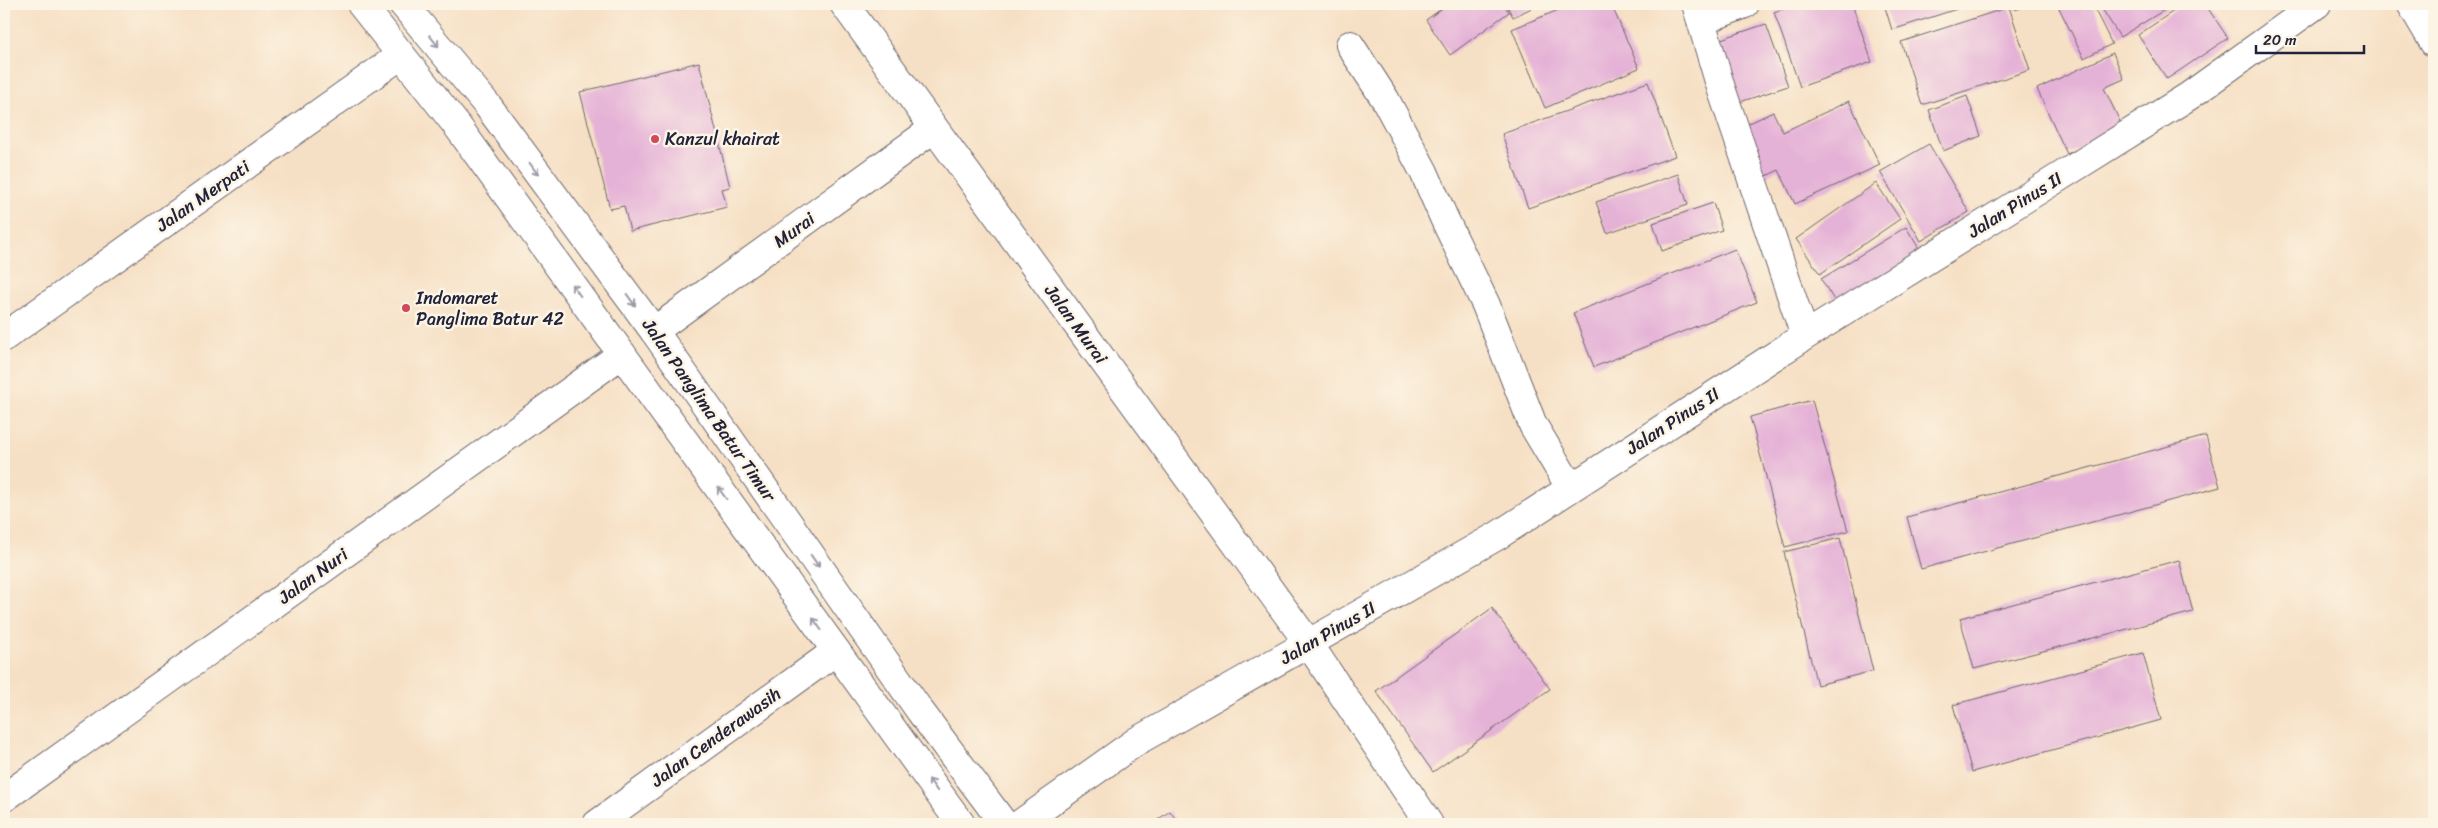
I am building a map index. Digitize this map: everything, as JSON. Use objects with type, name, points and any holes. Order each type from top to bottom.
[{"type":"street","name":"Jalan Panglima Batur Timur","points":[[361,4],[458,127],[961,824]]},
{"type":"street","name":"Jalan Panglima Batur Timur","points":[[403,4],[488,106],[654,331],[920,711],[1004,824]]},
{"type":"street","name":"Jalan Murai","points":[[844,4],[1310,644],[1429,824]]},
{"type":"street","points":[[1745,4],[1698,12],[1804,336]]},
{"type":"street","points":[[2411,4],[2434,43]]},
{"type":"street","name":"Jalan Pinus II","points":[[1020,824],[1137,741],[1497,536],[1804,336],[2189,96],[2314,5]]},
{"type":"street","points":[[1350,45],[1386,98],[1424,172],[1504,348],[1533,425],[1570,487]]},
{"type":"street","name":"Jalan Merpati","points":[[4,337],[402,55]]},
{"type":"street","name":"Murai","points":[[654,331],[934,129]]},
{"type":"street","name":"Jalan Nuri","points":[[4,798],[622,354]]},
{"type":"street","points":[[768,556],[797,535]]},
{"type":"street","name":"Jalan Cenderawasih","points":[[597,824],[836,650]]},
{"type":"building","points":[[1448,4],[1503,4],[1509,12],[1450,55],[1426,20]]},
{"type":"building","points":[[1506,4],[1540,4],[1513,17]]},
{"type":"building","points":[[1573,4],[1611,4],[1639,68],[1545,108],[1512,29]]},
{"type":"building","points":[[1798,4],[1852,4],[1872,62],[1800,87],[1774,12]]},
{"type":"building","points":[[1884,4],[1972,4],[1892,30]]},
{"type":"building","points":[[2013,4],[2031,4],[2015,10]]},
{"type":"building","points":[[2057,4],[2092,4],[2112,44],[2084,58]]},
{"type":"building","points":[[2099,4],[2174,4],[2120,37]]},
{"type":"building","points":[[2184,4],[2205,4],[2228,38],[2167,79],[2138,35]]},
{"type":"building","points":[[2009,7],[2030,70],[1922,105],[1901,42]]},
{"type":"building","points":[[1766,24],[1788,86],[1740,102],[1718,40]]},
{"type":"building","points":[[2113,53],[2124,79],[2104,88],[2123,128],[2067,154],[2037,89]]},
{"type":"building","name":"Kanzul khairat","points":[[699,62],[730,187],[722,189],[727,207],[630,231],[624,206],[610,209],[580,92]]},
{"type":"building","points":[[1648,82],[1675,156],[1528,208],[1502,134]]},
{"type":"building","points":[[1967,96],[1981,136],[1943,151],[1929,110]]},
{"type":"building","points":[[1849,101],[1880,165],[1795,204],[1779,170],[1762,178],[1739,128],[1773,112],[1783,132]]},
{"type":"building","points":[[1929,144],[1969,212],[1921,241],[1880,172]]},
{"type":"building","points":[[1678,174],[1688,205],[1607,233],[1596,202]]},
{"type":"building","points":[[1876,183],[1900,219],[1820,274],[1796,239]]},
{"type":"building","points":[[1713,203],[1722,230],[1662,251],[1653,223]]},
{"type":"building","points":[[1906,227],[1921,252],[1837,305],[1821,279]]},
{"type":"building","points":[[1735,249],[1757,302],[1594,367],[1573,313]]},
{"type":"building","points":[[1812,400],[1848,531],[1785,547],[1750,417]]},
{"type":"building","points":[[2206,436],[2220,487],[1921,569],[1907,517]]},
{"type":"building","points":[[1840,538],[1873,671],[1817,685],[1784,552]]},
{"type":"building","points":[[2179,560],[2193,612],[1974,669],[1960,618]]},
{"type":"building","points":[[1492,608],[1550,689],[1433,772],[1376,691]]},
{"type":"building","points":[[2143,653],[2161,720],[1972,772],[1953,705]]},
{"type":"building","points":[[1170,811],[1179,824],[1152,824]]},
{"type":"place","name":"Kanzul khairat","points":[[655,139]]},
{"type":"place","name":"Indomaret Panglima Batur 42","points":[[406,308]]}]
